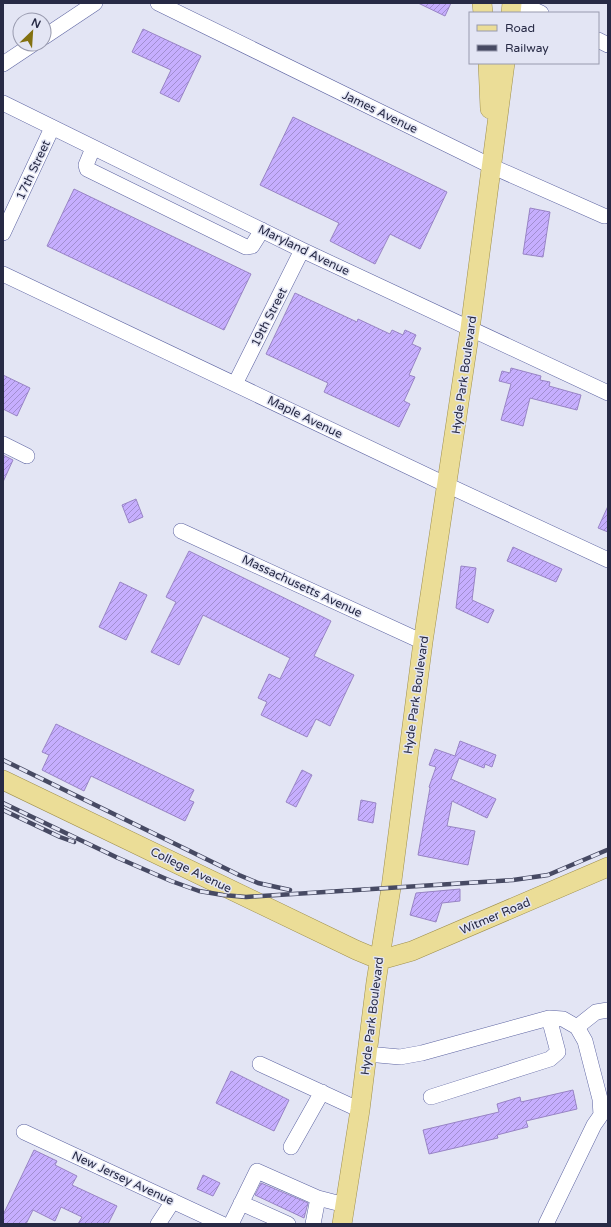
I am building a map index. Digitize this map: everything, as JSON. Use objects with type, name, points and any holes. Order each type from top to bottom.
[{"type":"main road","name":"Hyde Park Boulevard","points":[[488,64],[491,166]]},
{"type":"main road","name":"Hyde Park Boulevard","points":[[342,1224],[360,1110],[423,642],[470,329],[505,64]]},
{"type":"main road","name":"College Avenue","points":[[3,780],[380,960]]},
{"type":"main road","name":"Witmer Road","points":[[380,960],[412,951],[608,867]]},
{"type":"street","points":[[52,31],[95,3]]},
{"type":"street","name":"James Avenue","points":[[158,3],[491,166],[604,216]]},
{"type":"street","points":[[519,3],[539,12]]},
{"type":"street","points":[[599,40],[608,45]]},
{"type":"street","points":[[3,64],[21,52]]},
{"type":"street","name":"Maryland Avenue","points":[[3,103],[302,250],[608,393]]},
{"type":"street","name":"17th Street","points":[[3,233],[52,128]]},
{"type":"street","points":[[93,148],[86,165],[87,169],[232,241],[246,247],[252,246],[262,230]]},
{"type":"street","name":"19th Street","points":[[235,384],[302,250]]},
{"type":"street","name":"Maple Avenue","points":[[3,274],[447,486],[608,560]]},
{"type":"street","points":[[3,444],[27,456]]},
{"type":"street","name":"Massachusetts Avenue","points":[[181,531],[423,642]]},
{"type":"street","points":[[577,1027],[596,1012],[608,1010]]},
{"type":"street","points":[[367,1054],[400,1057],[422,1053],[550,1018],[563,1019],[577,1027],[586,1041],[605,1116],[594,1125],[546,1224]]},
{"type":"street","points":[[431,1097],[550,1059],[558,1052],[550,1018]]},
{"type":"street","points":[[260,1064],[360,1110]]},
{"type":"street","points":[[291,1147],[322,1092]]},
{"type":"street","name":"New Jersey Avenue","points":[[24,1132],[222,1224]]},
{"type":"street","points":[[231,1224],[257,1172],[318,1198],[345,1205]]},
{"type":"street","points":[[313,1224],[318,1198]]},
{"type":"street","points":[[158,1224],[174,1201]]},
{"type":"street","points":[[242,1203],[288,1224]]},
{"type":"building","points":[[418,3],[451,3],[445,16]]},
{"type":"building","points":[[143,29],[201,56],[179,102],[160,93],[171,70],[132,52]]},
{"type":"building","points":[[293,117],[447,192],[420,249],[390,234],[375,264],[330,241],[339,223],[260,185]]},
{"type":"building","points":[[74,189],[251,274],[224,330],[47,246]]},
{"type":"building","points":[[530,208],[550,212],[543,257],[523,254]]},
{"type":"building","points":[[295,293],[357,322],[358,319],[390,334],[392,330],[403,335],[405,330],[416,335],[412,344],[421,348],[409,375],[415,377],[404,401],[410,404],[399,427],[324,392],[328,383],[266,354]]},
{"type":"building","points":[[511,368],[541,376],[540,380],[550,382],[549,386],[581,395],[577,410],[530,398],[523,426],[501,420],[511,384],[499,381],[502,371],[510,373]]},
{"type":"building","points":[[3,375],[30,388],[17,416],[3,409]]},
{"type":"building","points":[[3,455],[13,460],[3,482]]},
{"type":"building","points":[[136,499],[143,517],[129,523],[122,505]]},
{"type":"building","points":[[608,506],[608,532],[598,528]]},
{"type":"building","points":[[513,547],[562,569],[556,582],[507,561]]},
{"type":"building","points":[[189,551],[331,621],[314,656],[354,675],[330,726],[316,719],[307,737],[261,715],[267,702],[258,698],[269,674],[280,679],[290,658],[203,615],[179,665],[151,652],[176,602],[166,597]]},
{"type":"building","points":[[461,566],[476,568],[472,600],[494,610],[488,623],[456,608]]},
{"type":"building","points":[[120,582],[147,595],[126,640],[99,627]]},
{"type":"building","points":[[56,724],[194,790],[189,800],[194,802],[185,821],[91,776],[84,791],[42,770],[49,755],[42,752]]},
{"type":"building","points":[[460,741],[496,755],[492,767],[485,764],[484,768],[459,758],[451,779],[496,799],[487,818],[452,801],[447,826],[475,831],[468,865],[418,855],[429,787],[436,767],[429,765],[435,749],[455,756]]},
{"type":"building","points":[[302,770],[312,775],[296,807],[286,802]]},
{"type":"building","points":[[361,800],[376,803],[373,823],[358,820]]},
{"type":"building","points":[[460,889],[460,901],[442,903],[436,922],[410,915],[416,893]]},
{"type":"building","points":[[231,1071],[289,1100],[274,1131],[216,1103]]},
{"type":"building","points":[[573,1090],[577,1109],[526,1121],[528,1127],[497,1135],[498,1138],[429,1154],[423,1130],[499,1112],[497,1104],[520,1097],[521,1102]]},
{"type":"building","points":[[34,1150],[57,1161],[55,1165],[77,1176],[72,1185],[117,1206],[108,1224],[78,1224],[82,1217],[61,1207],[55,1221],[33,1210],[26,1224],[3,1224],[3,1215]]},
{"type":"building","points":[[203,1175],[220,1183],[213,1196],[197,1189]]},
{"type":"building","points":[[261,1183],[308,1203],[304,1218],[255,1195]]},
{"type":"railway","points":[[3,760],[239,875],[258,883],[290,890]]},
{"type":"railway","points":[[3,803],[118,858],[171,881],[199,891],[246,897],[513,880],[548,875],[607,850]]},
{"type":"railway","points":[[3,810],[74,842]]}]
